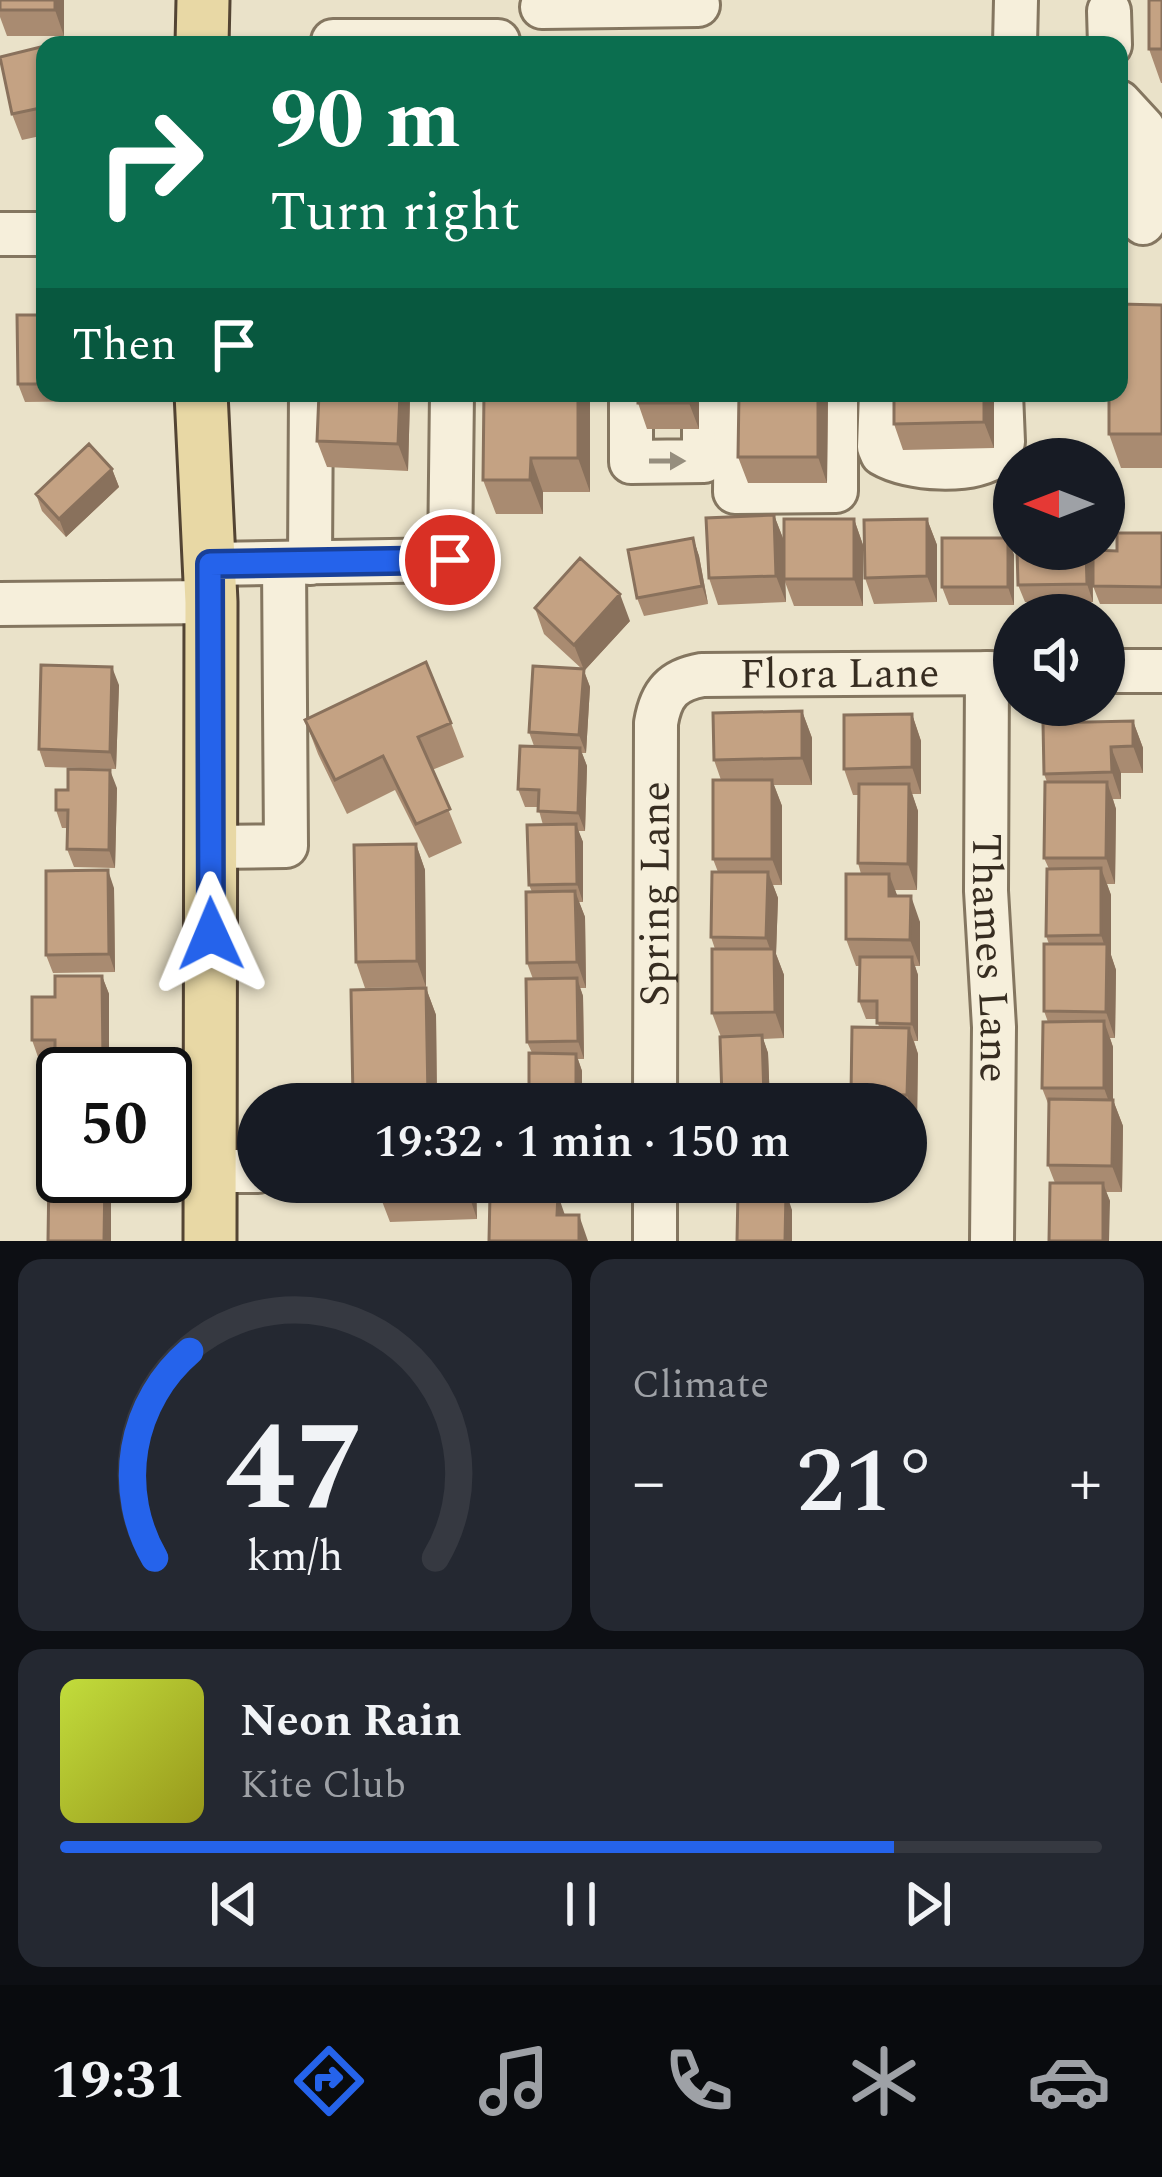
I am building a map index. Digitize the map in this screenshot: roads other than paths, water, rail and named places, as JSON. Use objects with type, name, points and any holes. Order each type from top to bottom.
[{"type":"main road","points":[[202,36],[203,0]]},
{"type":"main road","points":[[201,402],[211,583],[210,847],[234,1171],[210,1241]]},
{"type":"street","points":[[1015,36],[1016,0]]},
{"type":"street","points":[[506,36],[542,3],[697,17]]},
{"type":"street","points":[[333,29],[416,36]]},
{"type":"street","points":[[1141,119],[1141,223]]},
{"type":"street","points":[[0,234],[36,234]]},
{"type":"street","points":[[210,847],[286,846],[297,563],[310,402]]},
{"type":"street","points":[[0,604],[211,583],[297,563],[450,560],[452,402]]},
{"type":"street","points":[[631,402],[631,461],[704,461],[704,402]]},
{"type":"street","points":[[736,402],[735,492],[836,491],[836,402]]},
{"type":"street","points":[[881,402],[882,454],[921,468],[976,464],[997,455],[1003,442],[1001,402]]},
{"type":"street","points":[[1125,671],[1162,671]]},
{"type":"street","name":"Flora Lane","points":[[668,689],[683,678],[703,675],[993,673]]},
{"type":"street","name":"Spring Lane","points":[[655,1083],[656,723],[659,703],[668,689]]},
{"type":"street","name":"Thames Lane","points":[[992,1241],[994,1027],[986,891],[997,726]]},
{"type":"street","points":[[655,1203],[655,1241]]}]
